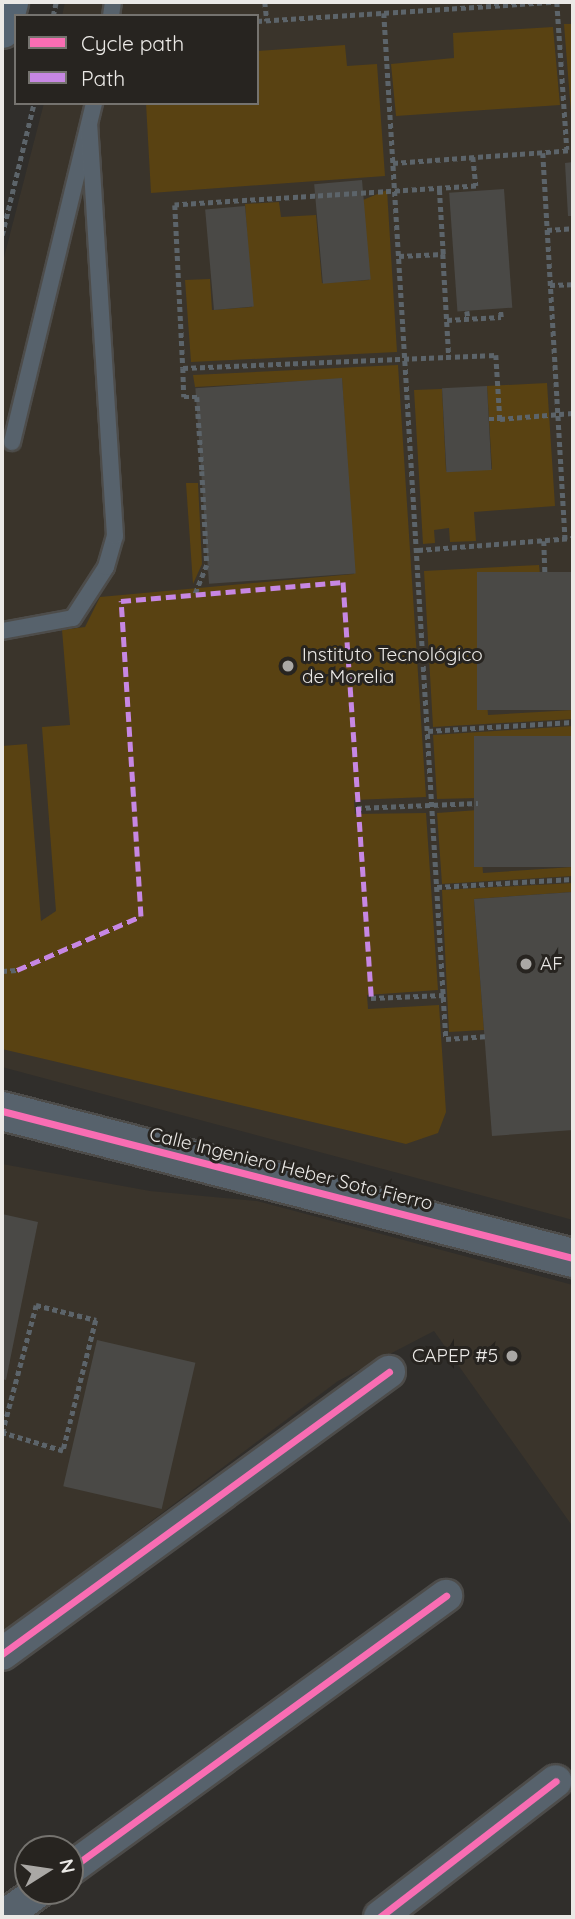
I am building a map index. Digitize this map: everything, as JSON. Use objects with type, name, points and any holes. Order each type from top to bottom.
[{"type":"main road","points":[[2,29],[9,2]]},
{"type":"street","name":"Calle Ingeniero Heber Soto Fierro","points":[[2,1111],[573,1258]]},
{"type":"street","points":[[2,1654],[389,1372]]},
{"type":"street","points":[[84,1859],[446,1596]]},
{"type":"street","points":[[380,1917],[556,1781]]},
{"type":"street","points":[[3,1917],[20,1905]]},
{"type":"lane","points":[[12,442],[93,105]]},
{"type":"lane","points":[[2,631],[73,618],[106,567],[115,536],[89,127]]},
{"type":"path","points":[[265,2],[267,21]]},
{"type":"path","points":[[259,21],[555,2],[570,150],[393,163]]},
{"type":"path","points":[[384,13],[446,1039],[485,1036]]},
{"type":"path","points":[[2,235],[34,105]]},
{"type":"path","points":[[543,153],[565,539]]},
{"type":"path","points":[[195,594],[207,565],[197,397],[184,397],[175,205],[395,189],[476,188],[473,158]]},
{"type":"path","points":[[439,187],[449,357]]},
{"type":"path","points":[[547,230],[573,228]]},
{"type":"path","points":[[399,256],[443,254]]},
{"type":"path","points":[[550,285],[573,284]]},
{"type":"path","points":[[447,320],[501,317],[500,309]]},
{"type":"path","points":[[467,311],[468,318]]},
{"type":"path","points":[[183,368],[496,355],[500,419]]},
{"type":"path","points":[[489,419],[573,413]]},
{"type":"path","points":[[418,550],[573,538]]},
{"type":"path","points":[[544,541],[545,574]]},
{"type":"path","points":[[428,731],[573,722]]},
{"type":"path","points":[[357,808],[478,803]]},
{"type":"path","points":[[438,887],[573,879]]},
{"type":"path","points":[[2,971],[17,970]]},
{"type":"path","points":[[371,998],[444,995]]},
{"type":"path","points":[[36,1305],[96,1320],[63,1451],[2,1433],[36,1305]]},
{"type":"shaded area","name":"Instituto Tecnológico de Morelia","points":[[65,2],[573,2],[573,1220],[2,1067],[2,265],[43,105],[259,105],[259,14],[62,14]]},
{"type":"shaded area","points":[[564,24],[573,24],[573,138]]},
{"type":"shaded area","points":[[553,27],[560,105],[396,116],[391,64],[454,58],[453,33]]},
{"type":"shaded area","points":[[345,45],[347,66],[377,64],[385,176],[151,193],[146,105],[259,105],[259,51]]},
{"type":"shaded area","points":[[387,190],[397,352],[191,362],[185,280],[210,279],[212,310],[252,307],[245,204],[279,202],[281,217],[316,215],[322,283],[369,280],[363,200]]},
{"type":"shaded area","points":[[398,365],[426,797],[354,800],[355,814],[426,813],[438,990],[367,995],[368,1009],[439,1005],[446,1112],[438,1133],[406,1144],[2,1049],[2,746],[27,744],[41,921],[56,911],[42,727],[70,725],[62,630],[85,627],[100,597],[354,574],[342,379],[195,387],[193,375]]},
{"type":"shaded area","points":[[547,383],[555,506],[474,512],[476,541],[450,542],[449,528],[434,530],[435,543],[423,544],[414,390],[442,389],[446,471],[492,469],[487,386]]},
{"type":"shaded area","points":[[186,483],[198,483],[202,564],[193,584]]},
{"type":"shaded area","points":[[539,565],[540,574],[477,579],[488,715],[573,710],[573,719],[433,727],[424,571]]},
{"type":"shaded area","points":[[573,726],[573,736],[474,743],[478,798],[437,799],[433,735]]},
{"type":"shaded area","points":[[478,810],[483,873],[573,867],[573,876],[442,884],[437,813]]},
{"type":"shaded area","points":[[573,883],[573,892],[474,899],[484,1030],[449,1032],[442,890]]},
{"type":"shaded area","points":[[2,1164],[150,1191],[257,1201],[573,1285],[573,1527],[434,1331],[338,1381],[2,1633]]},
{"type":"building","points":[[573,162],[573,216],[568,216],[565,163]]},
{"type":"building","points":[[362,180],[371,280],[323,284],[314,184]]},
{"type":"building","points":[[504,189],[512,308],[457,312],[449,193]]},
{"type":"building","points":[[245,206],[254,307],[214,310],[205,209]]},
{"type":"building","points":[[342,378],[356,574],[209,584],[195,388]]},
{"type":"building","points":[[487,386],[491,470],[446,472],[442,388]]},
{"type":"building","points":[[477,572],[573,572],[573,710],[477,710]]},
{"type":"building","points":[[474,736],[573,736],[573,867],[474,867]]},
{"type":"building","name":"AF","points":[[573,892],[573,1130],[492,1136],[474,899]]},
{"type":"building","points":[[2,1214],[38,1222],[6,1380],[2,1379]]},
{"type":"building","points":[[97,1340],[195,1363],[162,1509],[63,1486]]},
{"type":"marked path","points":[[17,970],[141,916],[121,601],[343,582],[371,998]]},
{"type":"cycle path","points":[[2,1111],[573,1258]]},
{"type":"cycle path","points":[[2,1654],[389,1372]]},
{"type":"cycle path","points":[[84,1859],[446,1596]]},
{"type":"cycle path","points":[[380,1917],[556,1781]]},
{"type":"place","name":"Instituto Tecnológico de Morelia","points":[[288,666]]},
{"type":"place","name":"AF","points":[[526,964]]},
{"type":"place","name":"CAPEP #5","points":[[512,1356]]}]
